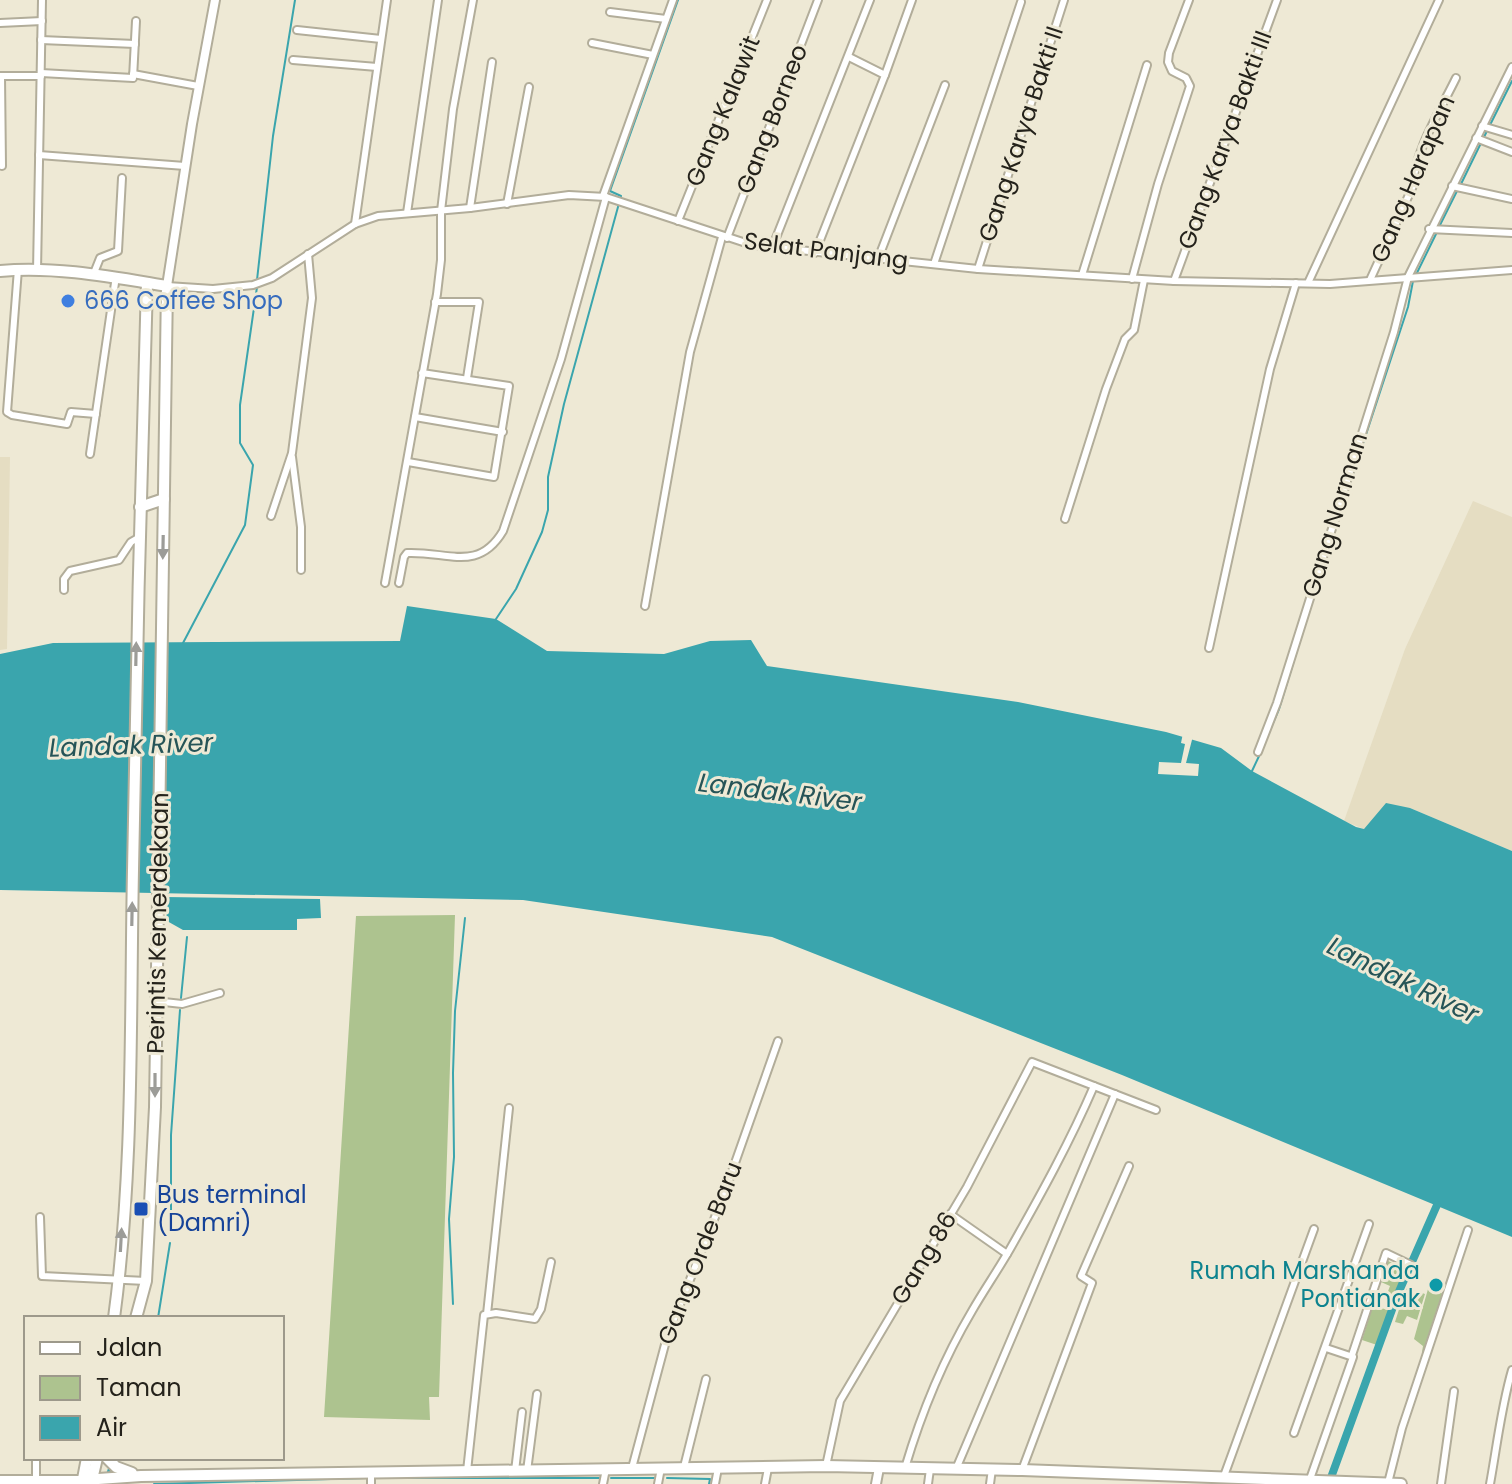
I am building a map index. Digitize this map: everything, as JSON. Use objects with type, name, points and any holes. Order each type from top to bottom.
[{"type":"main road","points":[[0,271],[94,273],[167,286]]},
{"type":"main road","points":[[114,1316],[129,1110],[138,538],[147,283]]},
{"type":"main road","name":"Perintis Kemerdekaan","points":[[137,1316],[146,1281],[155,1107],[167,286]]},
{"type":"main road","points":[[140,507],[164,499]]},
{"type":"main road","points":[[88,1460],[95,1480]]},
{"type":"main road","points":[[95,1480],[97,1460]]},
{"type":"main road","points":[[110,1460],[124,1471],[141,1476]]},
{"type":"main road","points":[[95,1480],[141,1476],[371,1478],[661,1467],[768,1468],[826,1462],[879,1468],[1022,1470],[1164,1479],[1224,1476],[1259,1481],[1310,1479],[1401,1484]]},
{"type":"street","points":[[37,271],[42,0]]},
{"type":"street","points":[[167,286],[198,86],[215,0]]},
{"type":"street","points":[[355,224],[387,0]]},
{"type":"street","points":[[407,213],[438,0]]},
{"type":"street","points":[[385,583],[435,302],[441,260],[441,211],[453,109],[473,0]]},
{"type":"street","points":[[399,583],[401,566],[407,553],[479,556],[495,545],[503,531],[561,359],[605,196],[673,0]]},
{"type":"street","name":"Gang Kalawit","points":[[678,221],[767,0]]},
{"type":"street","name":"Gang Borneo","points":[[645,606],[690,352],[724,237],[818,0]]},
{"type":"street","points":[[772,248],[870,0]]},
{"type":"street","points":[[815,253],[912,0]]},
{"type":"street","name":"Gang Karya Bakti II","points":[[978,269],[1064,0]]},
{"type":"street","points":[[1132,279],[1158,184],[1190,86],[1186,78],[1172,71],[1168,58],[1189,0]]},
{"type":"street","name":"Gang Karya Bakti III","points":[[1174,281],[1277,0]]},
{"type":"street","points":[[1308,283],[1439,0]]},
{"type":"street","points":[[934,264],[1021,2]]},
{"type":"street","points":[[610,12],[666,19]]},
{"type":"street","points":[[0,23],[42,21]]},
{"type":"street","points":[[2,166],[0,76],[41,74],[133,78],[136,21]]},
{"type":"street","points":[[297,30],[381,39]]},
{"type":"street","points":[[41,40],[135,44]]},
{"type":"street","points":[[592,43],[653,55]]},
{"type":"street","points":[[849,57],[885,75]]},
{"type":"street","points":[[293,60],[377,67]]},
{"type":"street","points":[[470,208],[492,62]]},
{"type":"street","points":[[1082,275],[1147,65]]},
{"type":"street","name":"Gang Norman","points":[[1258,752],[1277,703],[1409,277],[1481,140],[1507,86],[1512,67]]},
{"type":"street","points":[[133,74],[198,86]]},
{"type":"street","name":"Gang Harapan","points":[[1370,280],[1413,186],[1422,150],[1456,78]]},
{"type":"street","points":[[878,259],[945,85]]},
{"type":"street","points":[[507,204],[529,87]]},
{"type":"street","points":[[1486,127],[1512,135]]},
{"type":"street","points":[[1481,140],[1512,152]]},
{"type":"street","points":[[39,155],[185,166]]},
{"type":"street","points":[[94,273],[100,258],[118,251],[122,178]]},
{"type":"street","points":[[1456,188],[1512,199]]},
{"type":"street","name":"Selat Panjang","points":[[167,286],[213,289],[253,285],[272,278],[355,224],[378,216],[507,204],[556,196],[605,196],[724,237],[772,248],[978,269],[1144,280],[1296,283],[1361,283],[1512,270]]},
{"type":"street","points":[[1435,229],[1512,233]]},
{"type":"street","points":[[271,516],[292,453],[312,298],[308,254]]},
{"type":"street","points":[[18,269],[7,412],[67,424],[71,412],[96,414]]},
{"type":"street","points":[[90,454],[116,276]]},
{"type":"street","points":[[1065,519],[1106,389],[1125,339],[1134,330],[1144,280]]},
{"type":"street","points":[[1209,648],[1267,383],[1296,283]]},
{"type":"street","points":[[435,302],[479,302],[467,378]]},
{"type":"street","points":[[408,462],[494,477],[503,432],[509,386],[422,373]]},
{"type":"street","points":[[415,417],[503,432]]},
{"type":"street","points":[[292,453],[300,513],[301,570]]},
{"type":"street","points":[[64,590],[64,579],[70,571],[119,560],[131,542],[138,538]]},
{"type":"street","points":[[156,995],[182,1004],[220,993]]},
{"type":"street","name":"Gang Orde Baru","points":[[632,1468],[672,1322],[723,1197],[778,1041]]},
{"type":"street","name":"Gang 86","points":[[826,1462],[840,1401],[950,1214],[1032,1062],[1094,1086]]},
{"type":"street","points":[[905,1468],[945,1363],[1063,1152],[1094,1086],[1156,1110]]},
{"type":"street","points":[[956,1469],[1115,1094]]},
{"type":"street","points":[[467,1472],[509,1108]]},
{"type":"street","points":[[1022,1470],[1092,1283],[1081,1276],[1129,1166]]},
{"type":"street","points":[[950,1214],[1007,1254]]},
{"type":"street","points":[[40,1217],[42,1276],[146,1281]]},
{"type":"street","points":[[1294,1433],[1369,1224]]},
{"type":"street","points":[[1224,1476],[1314,1229]]},
{"type":"street","points":[[1388,1483],[1402,1428],[1468,1230]]},
{"type":"street","points":[[1310,1479],[1386,1253],[1411,1265]]},
{"type":"street","points":[[487,1314],[535,1319],[541,1309],[551,1262]]},
{"type":"street","points":[[1326,1348],[1352,1355]]},
{"type":"street","points":[[1490,1484],[1499,1439],[1499,1418],[1512,1370]]},
{"type":"street","points":[[684,1467],[706,1379]]},
{"type":"street","points":[[1441,1484],[1454,1391]]},
{"type":"street","points":[[521,1471],[537,1394]]},
{"type":"street","points":[[521,1471],[522,1412]]},
{"type":"street","points":[[36,1460],[36,1480]]},
{"type":"street","points":[[658,1484],[661,1467]]},
{"type":"street","points":[[715,1484],[718,1468]]},
{"type":"street","points":[[765,1484],[768,1468]]},
{"type":"street","points":[[876,1484],[879,1468]]},
{"type":"street","points":[[603,1484],[606,1469]]},
{"type":"street","points":[[928,1484],[930,1469]]},
{"type":"street","points":[[990,1484],[992,1469]]},
{"type":"street","points":[[0,1480],[95,1480]]},
{"type":"shaded area","points":[[0,457],[10,457],[7,649],[0,650]]},
{"type":"shaded area","points":[[1473,501],[1512,517],[1512,851],[1410,808],[1364,829],[1344,821],[1405,649]]},
{"type":"green space","points":[[455,915],[439,1397],[429,1397],[430,1420],[324,1417],[356,916]]},
{"type":"green space","points":[[1388,1261],[1406,1269],[1394,1296],[1387,1294],[1390,1286],[1381,1282]]},
{"type":"green space","points":[[1407,1288],[1425,1294],[1417,1320],[1407,1316],[1403,1324],[1395,1322],[1402,1300],[1419,1305],[1402,1299]]},
{"type":"green space","points":[[1428,1289],[1444,1294],[1425,1353],[1422,1352],[1423,1346],[1414,1339]]},
{"type":"green space","points":[[1373,1305],[1390,1311],[1377,1345],[1362,1340]]},
{"type":"water","name":"Landak River","points":[[407,606],[496,619],[547,651],[664,654],[710,641],[751,640],[767,666],[1018,702],[1166,732],[1221,748],[1252,771],[1356,827],[1364,829],[1386,803],[1410,808],[1512,851],[1512,1237],[1122,1075],[772,937],[523,900],[0,890],[0,654],[53,643],[400,641]]},
{"type":"water","points":[[165,897],[320,899],[321,918],[297,919],[297,930],[183,930],[167,921]]},
{"type":"pier","points":[[1183,733],[1193,736],[1186,763],[1199,764],[1198,776],[1158,774],[1159,762],[1181,763],[1185,744],[1181,743]]},
{"type":"waterway","points":[[257,280],[273,136],[295,0]]},
{"type":"waterway","points":[[496,619],[516,589],[542,532],[548,510],[548,477],[564,404],[621,196],[610,191],[678,0]]},
{"type":"waterway","points":[[1484,137],[1512,81]]},
{"type":"waterway","points":[[1461,184],[1481,143]]},
{"type":"waterway","points":[[1439,227],[1458,189]]},
{"type":"waterway","points":[[1350,483],[1408,307],[1413,281],[1437,232]]},
{"type":"waterway","points":[[183,643],[245,525],[253,465],[240,443],[240,405],[257,287]]},
{"type":"waterway","points":[[1267,737],[1279,709],[1333,534]]},
{"type":"waterway","points":[[1252,771],[1260,754]]},
{"type":"waterway","points":[[453,1304],[449,1219],[454,1157],[453,1073],[455,1011],[465,918]]},
{"type":"waterway","points":[[181,998],[187,937]]},
{"type":"waterway","points":[[171,1231],[171,1135],[180,1010]]},
{"type":"waterway","points":[[1329,1483],[1397,1296],[1437,1205]]},
{"type":"waterway","points":[[158,1316],[170,1243]]},
{"type":"waterway","points":[[107,1484],[112,1469]]},
{"type":"waterway","points":[[154,1484],[365,1478]]},
{"type":"waterway","points":[[377,1478],[599,1478]]},
{"type":"waterway","points":[[611,1478],[657,1478]]},
{"type":"waterway","points":[[667,1478],[710,1479],[709,1484]]},
{"type":"place","name":"666 Coffee Shop","points":[[68,301]]},
{"type":"place","name":"Bus terminal (Damri)","points":[[141,1209]]},
{"type":"place","name":"Rumah Marshanda Pontianak","points":[[1436,1285]]}]
